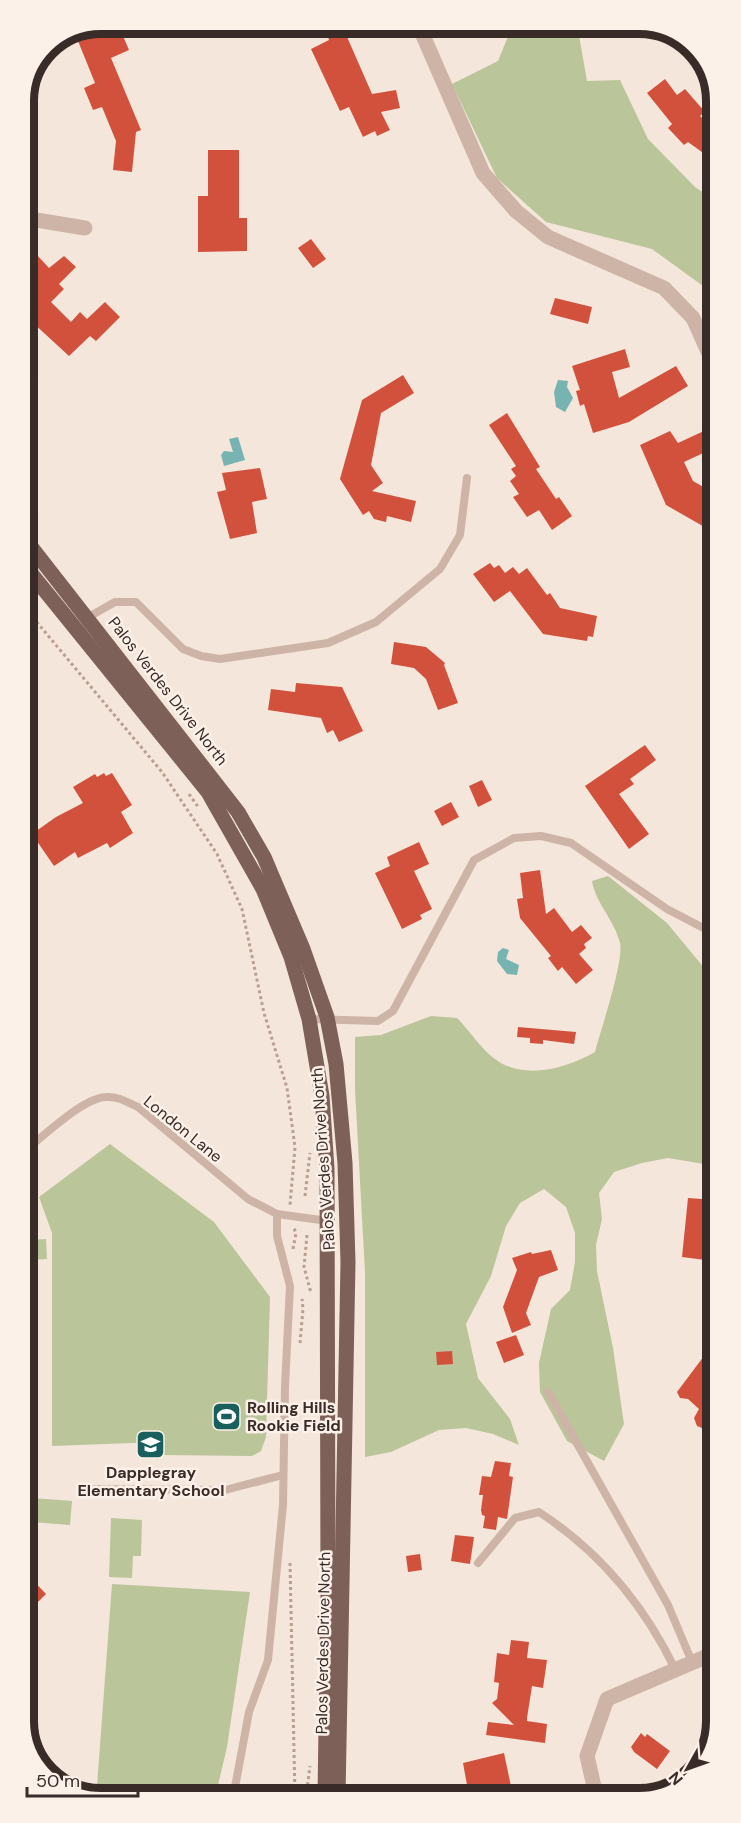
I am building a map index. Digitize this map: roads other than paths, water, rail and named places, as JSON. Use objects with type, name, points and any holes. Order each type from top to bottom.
[{"type":"main road","name":"Palos Verdes Drive North","points":[[35,554],[80,622],[208,792],[263,889],[291,957],[309,1019],[322,1096],[328,1221],[328,1589],[325,1788]]},
{"type":"main road","name":"Palos Verdes Drive North","points":[[35,576],[80,622],[238,812],[264,857],[281,895],[327,1017],[334,1048],[345,1163],[348,1262],[338,1788]]},
{"type":"main road","points":[[345,1163],[328,1221],[337,1244],[336,1332],[345,1359]]},
{"type":"street","points":[[423,35],[483,173],[516,211],[548,237],[664,288],[693,318],[706,347]]},
{"type":"street","points":[[35,220],[85,228]]},
{"type":"street","points":[[594,1788],[587,1756],[607,1699],[706,1656]]},
{"type":"lane","points":[[80,622],[114,602],[136,602],[183,649],[220,659],[328,643],[376,622],[440,569],[460,535],[467,478]]},
{"type":"lane","points":[[309,1019],[327,1017],[352,1022],[378,1021],[393,1011],[474,860],[514,838],[541,836],[571,843],[667,909],[706,929]]},
{"type":"lane","name":"London Lane","points":[[35,1143],[87,1103],[104,1097],[118,1098],[138,1107],[248,1200],[277,1214],[328,1221]]},
{"type":"lane","points":[[235,1788],[249,1712],[268,1660],[283,1505],[290,1286],[277,1236],[277,1214]]},
{"type":"lane","points":[[548,1392],[669,1605],[692,1662]]},
{"type":"lane","points":[[94,1489],[225,1490],[283,1475]]},
{"type":"lane","points":[[478,1563],[515,1518],[538,1512],[572,1534],[623,1585],[657,1633],[675,1669]]},
{"type":"water","points":[[558,380],[568,381],[567,387],[573,398],[565,412],[556,407],[554,392]]},
{"type":"water","points":[[238,437],[245,460],[224,466],[221,455],[224,451],[233,452],[229,439]]},
{"type":"water","points":[[503,948],[509,950],[506,959],[519,965],[517,975],[507,974],[497,961],[498,952]]},
{"type":"place","name":"Rolling Hills Rookie Field","points":[[226,1416]]},
{"type":"place","name":"Dapplegray Elementary School","points":[[151,1444]]}]
